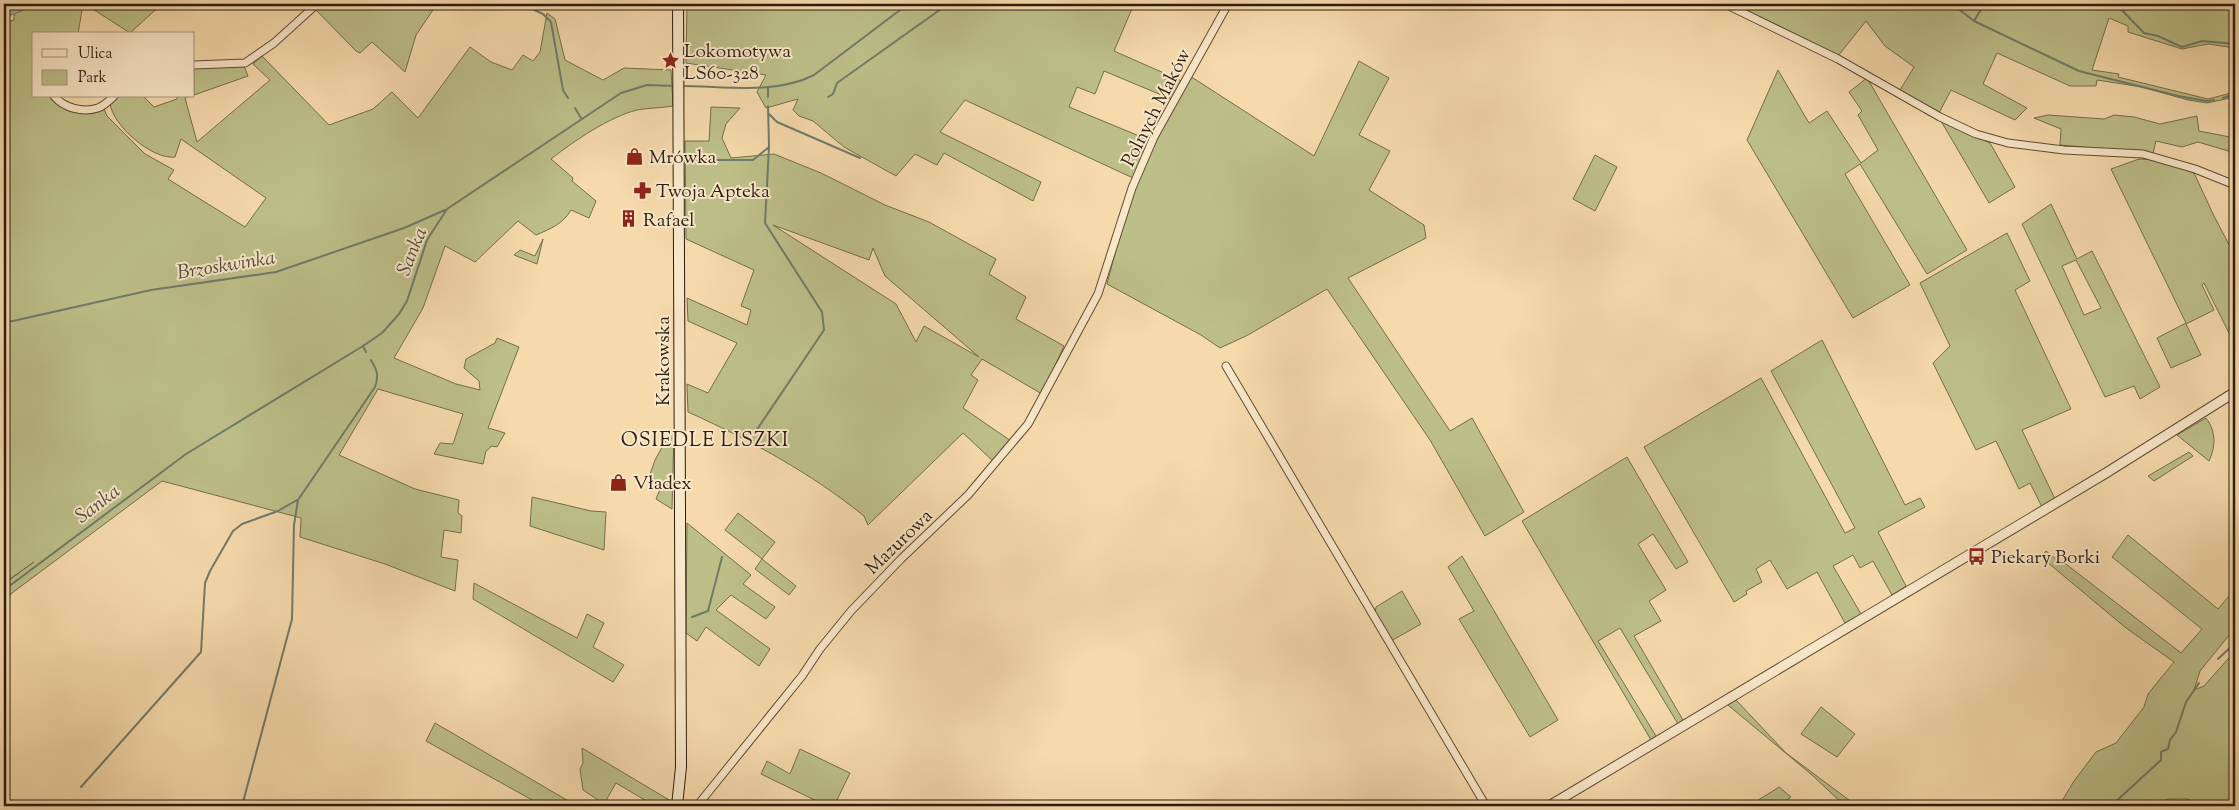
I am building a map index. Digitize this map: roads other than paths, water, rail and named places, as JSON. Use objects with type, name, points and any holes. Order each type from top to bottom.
[{"type":"main road","name":"Krakowska","points":[[677,806],[681,767],[678,4]]},
{"type":"street","points":[[195,65],[245,63],[274,43],[317,4]]},
{"type":"street","name":"Polnych Maków","points":[[1101,286],[1128,202],[1147,152],[1228,4]]},
{"type":"street","points":[[1725,4],[1795,37],[1940,117],[1990,139],[2064,150],[2143,154],[2195,169],[2235,186]]},
{"type":"street","points":[[56,98],[70,108],[89,110],[105,105],[112,98]]},
{"type":"street","name":"Mazurowa","points":[[697,806],[802,676],[851,611],[901,559],[968,495],[1028,424],[1101,286]]},
{"type":"street","points":[[1226,366],[1486,806]]},
{"type":"street","points":[[1550,806],[2101,476],[2235,392]]},
{"type":"waterway","name":"Sanka","points":[[682,86],[750,88],[783,85],[799,81],[814,75],[908,4]]},
{"type":"waterway","points":[[828,97],[833,94],[837,83],[948,4]]},
{"type":"waterway","points":[[1952,4],[1974,21],[2079,71],[2178,96],[2207,101],[2214,100]]},
{"type":"waterway","points":[[1974,21],[1984,4]]},
{"type":"waterway","points":[[2116,4],[2144,33],[2158,36],[2182,47],[2202,41],[2235,44]]},
{"type":"waterway","points":[[526,6],[543,14],[551,22],[563,90],[568,98]]},
{"type":"waterway","name":"Sanka","points":[[4,590],[186,454],[382,333],[399,314],[407,301],[427,240],[447,209],[621,93],[647,85],[675,86]]},
{"type":"waterway","points":[[768,87],[768,97]]},
{"type":"waterway","points":[[2223,98],[2232,95]]},
{"type":"waterway","points":[[685,160],[753,160],[769,147],[768,106]]},
{"type":"waterway","points":[[575,108],[581,118]]},
{"type":"waterway","points":[[769,114],[777,122],[860,158]]},
{"type":"waterway","points":[[754,434],[824,330],[822,312],[765,223],[769,147]]},
{"type":"waterway","name":"Brzoskwinka","points":[[4,323],[151,290],[276,272],[404,228],[445,210]]},
{"type":"waterway","name":"Sanka","points":[[363,346],[366,352]]},
{"type":"waterway","points":[[242,806],[292,619],[294,525],[298,500],[375,387],[377,373],[371,360]]},
{"type":"waterway","points":[[81,787],[201,652],[205,583],[233,531],[242,524],[278,511],[297,500]]},
{"type":"waterway","points":[[692,617],[708,611],[722,557]]},
{"type":"waterway","points":[[2218,659],[2235,643]]},
{"type":"waterway","points":[[2111,806],[2161,760],[2161,752],[2168,749],[2186,702],[2199,683]]},
{"type":"place","name":"Lokomotywa LS60-328","points":[[670,61]]},
{"type":"place","name":"Mrówka","points":[[635,156]]},
{"type":"place","name":"Twoja Apteka","points":[[642,190]]},
{"type":"place","name":"Rafael","points":[[629,219]]},
{"type":"place","name":"Vładex","points":[[619,482]]},
{"type":"place","name":"Piekary Borki","points":[[1977,556]]},
{"type":"district","name":"OSIEDLE LISZKI","points":[[705,439]]}]
